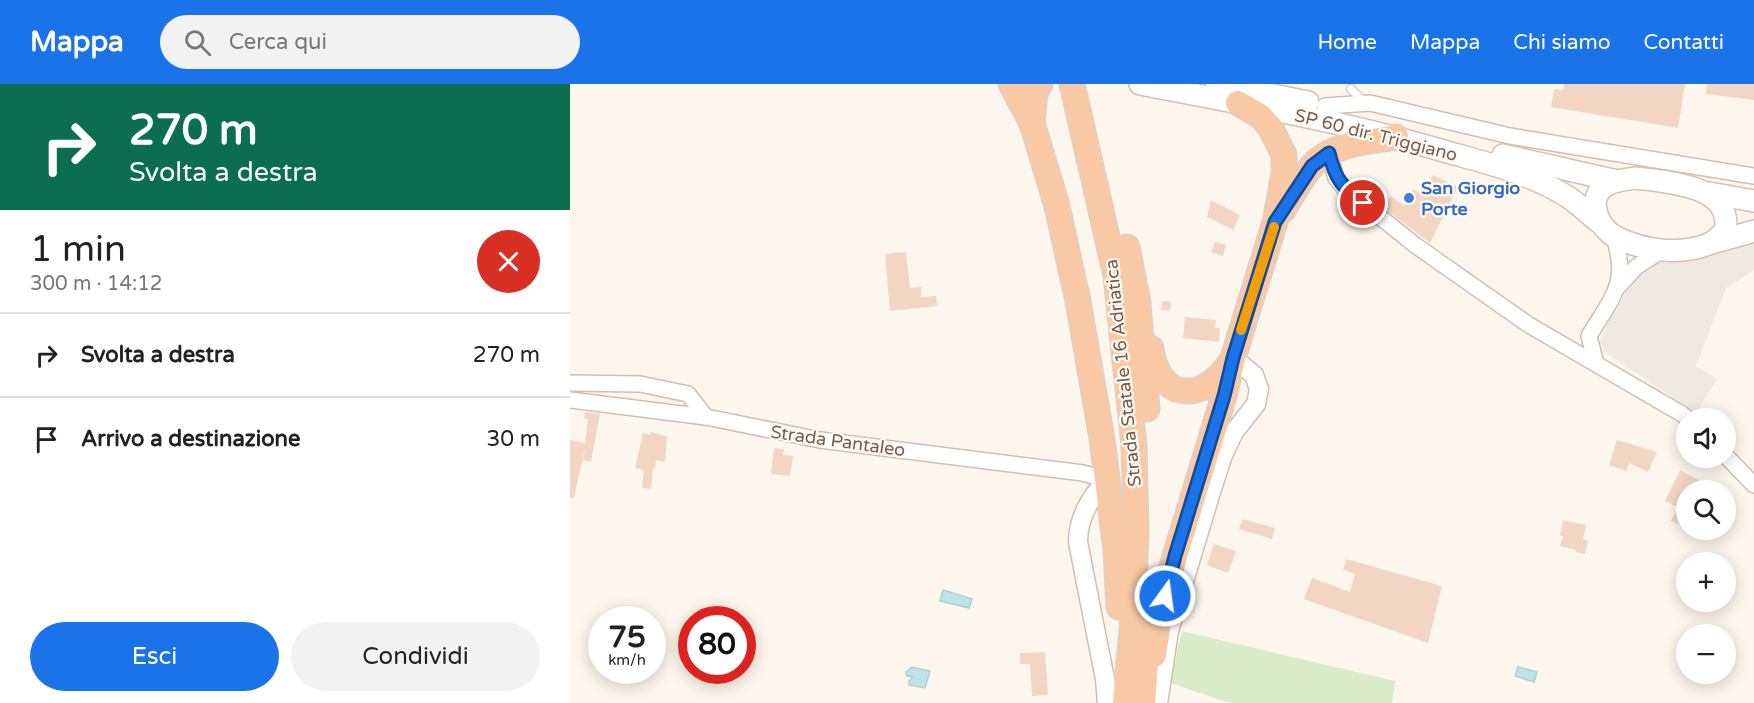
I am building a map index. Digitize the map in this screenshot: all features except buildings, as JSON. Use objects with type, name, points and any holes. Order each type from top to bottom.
[{"type":"highway","points":[[1011,84],[1032,123],[1057,206],[1087,349],[1097,358],[1117,356]]},
{"type":"highway","points":[[1032,123],[1035,93],[1040,84]]},
{"type":"highway","name":"Strada Statale 16 Adriatica","points":[[1072,84],[1090,122],[1138,303],[1149,444],[1151,554],[1134,698]]},
{"type":"highway","name":"Strada Statale 16 Adriatica","points":[[1089,84],[1090,122],[1116,276],[1117,356],[1134,446],[1136,531],[1132,631],[1134,698]]},
{"type":"highway","points":[[1134,698],[1153,660],[1160,616],[1175,556],[1275,222],[1284,174],[1284,155],[1270,128],[1260,116],[1227,89]]},
{"type":"highway","points":[[1275,222],[1312,166],[1329,153],[1349,146],[1396,137]]},
{"type":"highway","points":[[1138,303],[1147,322],[1153,362],[1158,374],[1168,385],[1180,390],[1193,391],[1207,387],[1216,380],[1233,358]]},
{"type":"highway","points":[[1085,340],[1102,440],[1116,551],[1121,653],[1134,698]]},
{"type":"highway","points":[[1094,395],[1098,378],[1117,356]]},
{"type":"main road","name":"SP 60 dir. Triggiano","points":[[1140,84],[1227,89],[1338,123],[1504,168],[1534,179],[1564,194],[1607,229]]},
{"type":"main road","points":[[1227,89],[1324,106],[1523,160],[1617,181]]},
{"type":"main road","points":[[1711,243],[1725,231],[1727,224],[1720,204],[1709,193],[1672,173],[1617,181],[1605,186],[1597,198],[1596,208],[1607,229],[1661,251],[1711,243],[1754,231]]},
{"type":"main road","points":[[1709,193],[1754,201]]},
{"type":"street","points":[[1324,106],[1366,103],[1394,108],[1672,173],[1754,176]]},
{"type":"street","points":[[1329,153],[1336,178],[1345,189],[1415,245],[1528,325],[1676,411]]},
{"type":"street","points":[[1607,229],[1620,257],[1618,286]]},
{"type":"street","points":[[1562,343],[1579,341],[1589,336],[1618,286],[1636,267],[1661,251]]},
{"type":"street","points":[[1589,336],[1596,364]]},
{"type":"street","points":[[1107,480],[1088,505],[1080,521],[1078,542],[1105,679],[1134,698],[1169,631],[1223,455],[1234,432],[1256,404],[1259,389],[1254,375],[1233,358]]},
{"type":"street","points":[[570,383],[640,384],[688,394],[706,417]]},
{"type":"street","name":"Strada Pantaleo","points":[[570,399],[706,417],[820,440],[1083,473],[1107,480]]},
{"type":"street","points":[[1736,467],[1754,486]]},
{"type":"lane","points":[[1351,89],[1366,103]]},
{"type":"shaded area","points":[[1754,236],[1754,270],[1726,288],[1696,366],[1717,379],[1699,408],[1688,408],[1604,352],[1600,341],[1632,283],[1642,271],[1659,261]]},
{"type":"green space","points":[[1182,631],[1395,681],[1392,703],[1230,703],[1170,683]]},
{"type":"water","points":[[943,590],[972,599],[969,608],[940,601]]},
{"type":"water","points":[[912,667],[930,671],[925,688],[909,685],[913,677],[907,676],[906,672]]},
{"type":"water","points":[[1518,667],[1537,672],[1534,682],[1515,676]]},
{"type":"slow traffic","points":[[1241,330],[1274,227]]},
{"type":"place","name":"San Giorgio Porte","points":[[1409,198]]},
{"type":"route","points":[[1165,596],[1233,358],[1275,222],[1312,166],[1329,153],[1336,178],[1345,189],[1363,203]]}]
